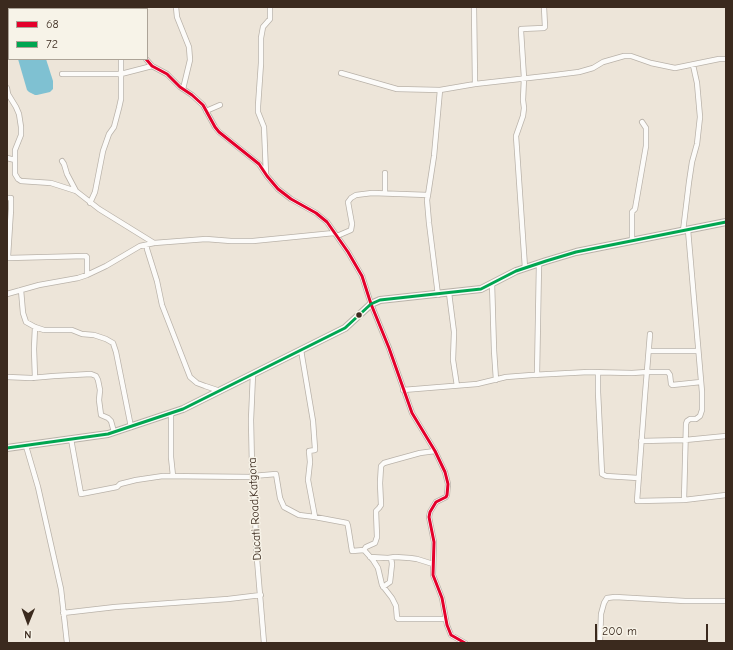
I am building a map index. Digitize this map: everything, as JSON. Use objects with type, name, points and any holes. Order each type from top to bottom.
[{"type":"main road","points":[[7,448],[108,434],[183,409],[345,328],[371,304],[380,300],[438,295],[481,289],[516,271],[576,252],[726,222]]},
{"type":"street","points":[[176,7],[177,17],[189,47],[190,60],[183,89]]},
{"type":"street","points":[[267,176],[265,163],[264,126],[258,112],[258,106],[261,38],[263,27],[270,19],[270,7]]},
{"type":"street","points":[[474,7],[475,84]]},
{"type":"street","points":[[526,268],[516,136],[523,116],[524,78],[521,29],[544,28],[544,7]]},
{"type":"street","points":[[341,73],[397,89],[440,90],[475,84],[579,72],[593,68],[603,62],[624,56],[631,56],[651,63],[676,68],[719,59],[726,59]]},
{"type":"street","points":[[90,203],[95,192],[108,134],[114,127],[121,99],[121,60]]},
{"type":"street","points":[[147,60],[152,66],[167,74],[203,105],[219,132],[259,164],[278,189],[291,199],[316,213],[327,222],[348,252],[362,276],[412,413],[435,451],[445,472],[448,484],[446,497],[436,502],[429,514],[434,542],[433,575],[442,598],[447,625],[451,635],[465,643]]},
{"type":"street","points":[[684,500],[685,440],[687,421],[698,418],[702,413],[702,392],[685,230],[689,182],[697,144],[700,117],[697,83],[693,65]]},
{"type":"street","points":[[62,74],[121,74],[152,66]]},
{"type":"street","points":[[7,88],[8,94],[16,107],[22,127],[15,150],[15,174],[18,179],[22,181],[51,183],[76,192],[99,209],[154,244]]},
{"type":"street","points":[[438,295],[428,223],[428,195],[434,156],[440,90]]},
{"type":"street","points":[[206,111],[220,105]]},
{"type":"street","points":[[632,241],[632,212],[634,209],[646,146],[646,128],[642,122]]},
{"type":"street","points":[[7,158],[15,160]]},
{"type":"street","points":[[62,161],[76,192]]},
{"type":"street","points":[[385,173],[385,193]]},
{"type":"street","points":[[7,294],[39,285],[87,275],[106,266],[140,246],[206,239],[253,241],[336,235],[351,230],[352,224],[348,202],[356,195],[385,193],[428,195]]},
{"type":"street","points":[[7,198],[11,198],[8,258],[86,256],[87,275]]},
{"type":"street","points":[[147,245],[162,305],[190,377],[197,383],[220,391]]},
{"type":"street","points":[[537,375],[539,263]]},
{"type":"street","points":[[492,283],[496,380]]},
{"type":"street","points":[[21,290],[23,313],[26,322],[44,330],[72,330],[82,334],[106,339],[113,344],[116,352],[131,427]]},
{"type":"street","points":[[448,293],[454,332],[454,360],[457,386]]},
{"type":"street","points":[[35,327],[35,378]]},
{"type":"street","points":[[650,334],[637,500],[638,502],[684,500],[726,495]]},
{"type":"street","points":[[300,350],[313,421],[315,444],[314,450],[309,450],[310,462],[308,480],[315,517]]},
{"type":"street","points":[[649,351],[698,351]]},
{"type":"street","points":[[403,390],[477,384],[506,377],[598,372],[668,372],[670,375],[671,384],[701,382]]},
{"type":"street","points":[[598,372],[602,474],[606,476],[638,478]]},
{"type":"street","points":[[7,377],[35,378],[90,374],[96,376],[100,390],[99,400],[101,415],[111,421],[114,432]]},
{"type":"street","name":"Ducati Road,Katgora","points":[[252,374],[251,420],[256,546],[264,643]]},
{"type":"street","points":[[171,413],[170,457],[173,476]]},
{"type":"street","points":[[641,441],[685,440],[726,436]]},
{"type":"street","points":[[71,439],[81,494],[118,487],[120,484],[146,478],[164,476],[253,476],[276,474],[280,498],[284,507],[299,515],[347,523],[352,551],[364,550],[366,547],[375,543],[377,537],[376,511],[381,505],[381,466],[384,463],[391,461],[420,453],[435,451]]},
{"type":"street","points":[[26,446],[47,524],[60,589],[67,643]]},
{"type":"street","points":[[364,550],[378,568],[382,585],[396,606],[398,619],[446,619]]},
{"type":"street","points":[[370,557],[410,558],[433,564]]},
{"type":"street","points":[[383,587],[390,582],[392,564],[391,558]]},
{"type":"street","points":[[63,613],[115,607],[228,599],[261,595]]},
{"type":"street","points":[[600,643],[601,614],[607,598],[615,597],[726,601]]},
{"type":"water","points":[[18,60],[46,60],[53,81],[53,89],[50,92],[37,95],[27,90]]},
{"type":"transit line","name":"68","points":[[147,60],[152,66],[167,74],[180,87],[203,105],[219,132],[259,164],[278,189],[291,199],[316,213],[327,222],[348,252],[362,276],[412,413],[435,451],[445,472],[448,484],[447,495],[436,502],[430,512],[429,517],[434,542],[433,575],[442,598],[447,625],[451,635],[465,643]]},
{"type":"transit line","name":"72","points":[[7,448],[108,434],[183,409],[345,328],[371,304],[380,300],[481,289],[516,271],[576,252],[726,222]]}]
